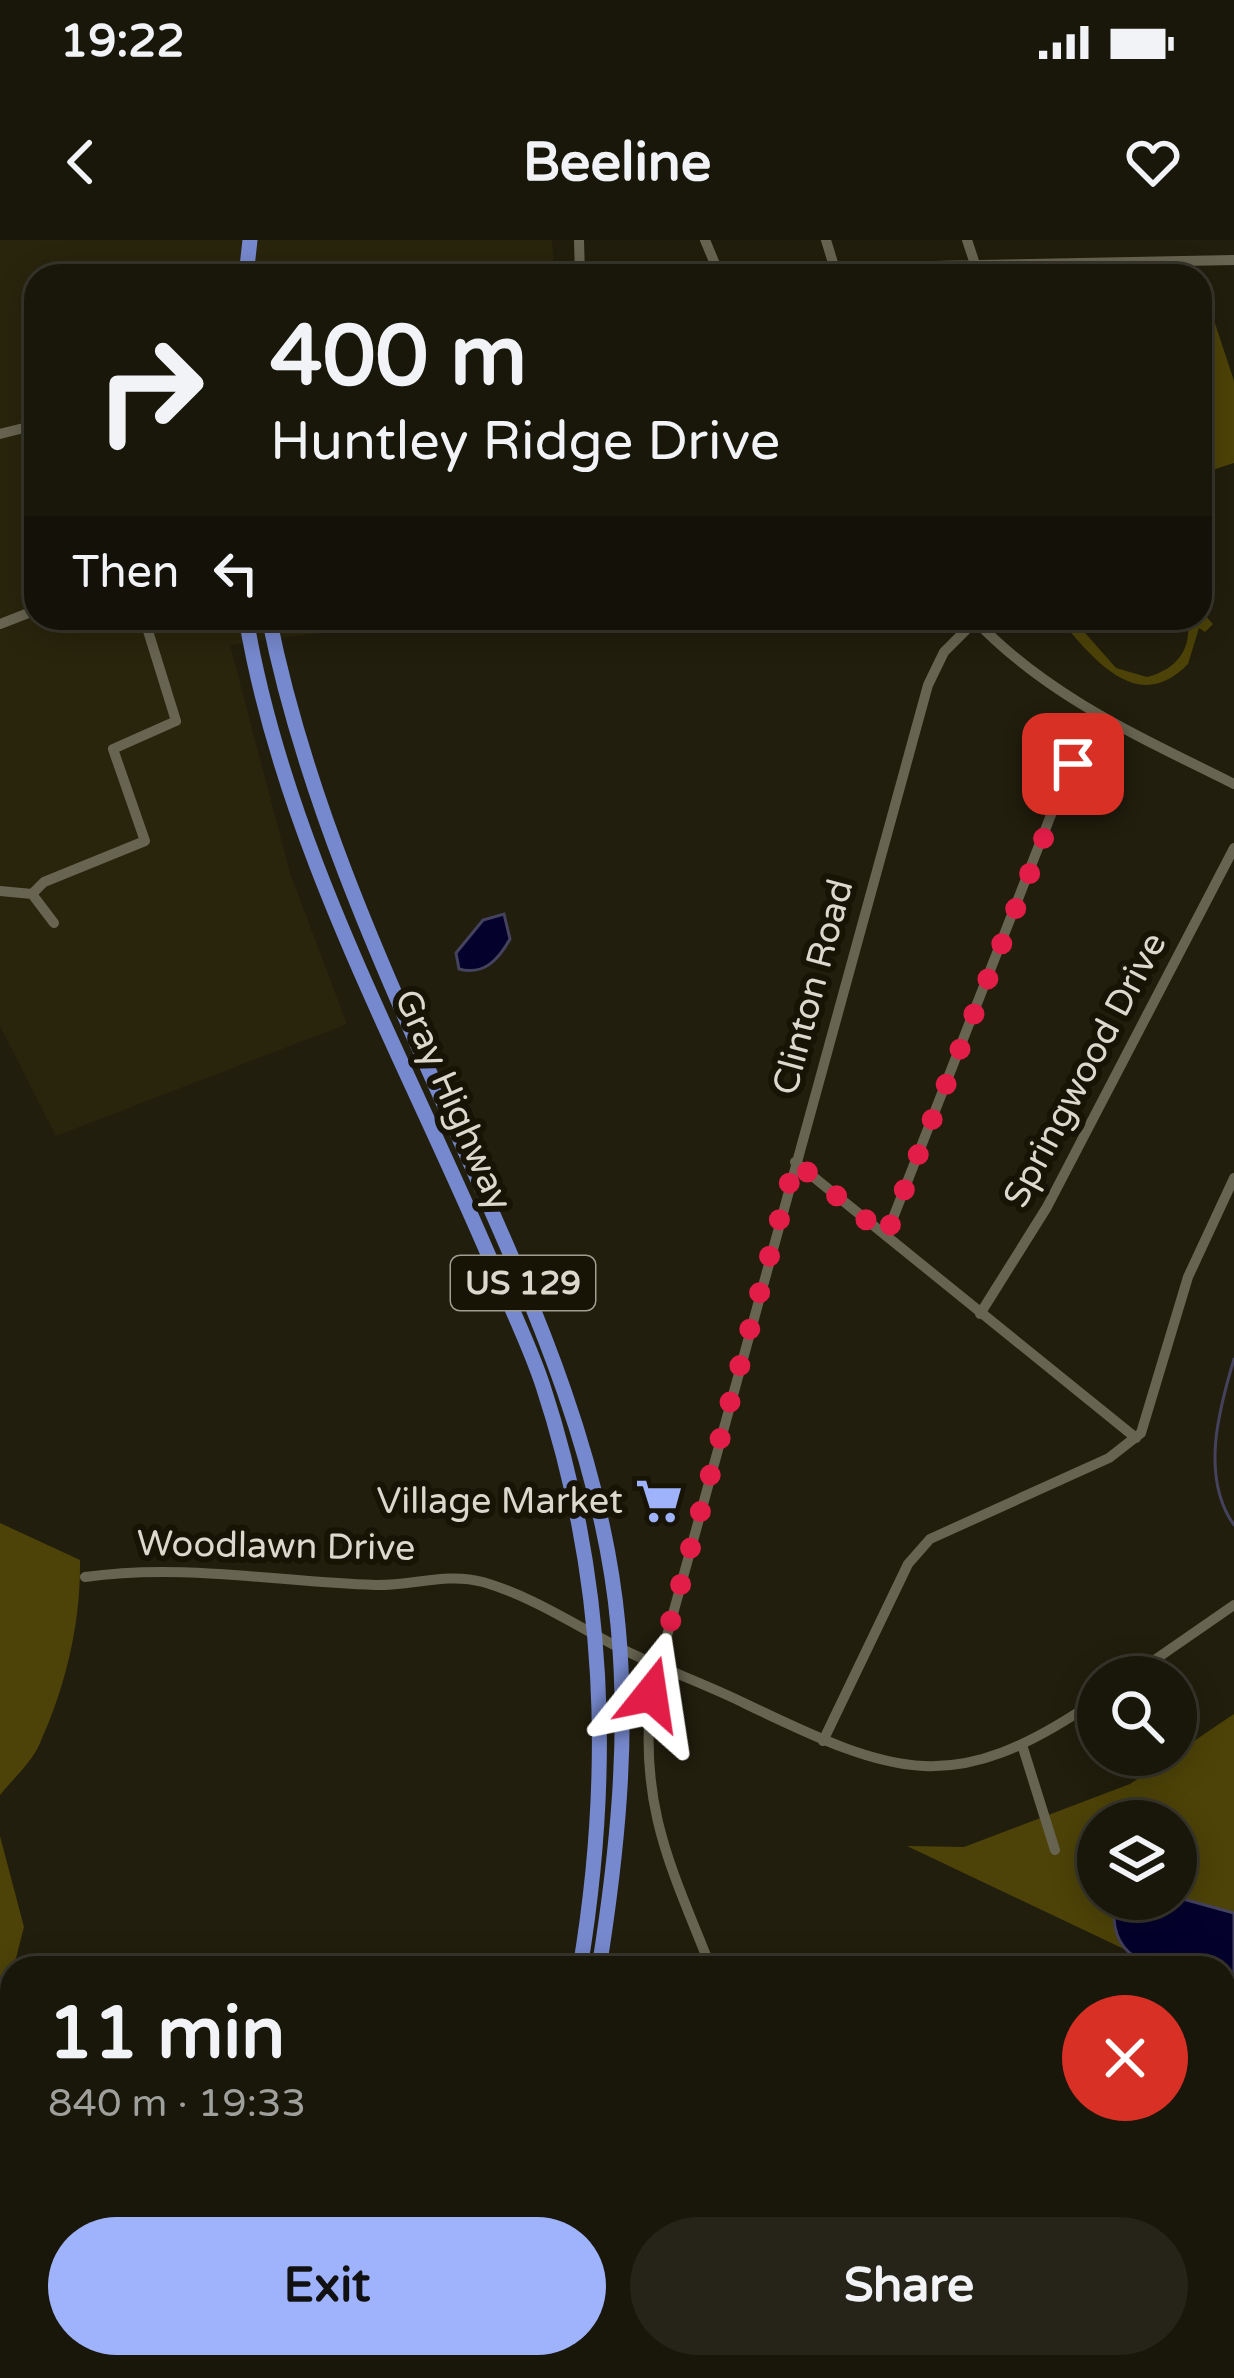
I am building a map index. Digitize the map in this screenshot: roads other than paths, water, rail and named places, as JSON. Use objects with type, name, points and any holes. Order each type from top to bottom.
[{"type":"highway","name":"Gray Highway","points":[[249,630],[279,752],[321,872],[542,1382],[581,1530],[598,1632],[600,1826],[582,1956]]},
{"type":"highway","name":"Gray Highway","points":[[272,630],[302,760],[336,853],[539,1319],[568,1403],[602,1532],[619,1648],[619,1804],[600,1956]]},
{"type":"street","points":[[967,240],[974,264],[1234,260]]},
{"type":"street","points":[[32,894],[44,882],[145,842],[113,749],[176,721],[148,630]]},
{"type":"street","name":"Clinton Road","points":[[706,1956],[662,1844],[650,1795],[647,1730],[659,1664],[928,685],[944,652],[964,630]]},
{"type":"street","points":[[986,630],[1041,682],[1234,784]]},
{"type":"street","points":[[886,1236],[1058,797],[1097,715]]},
{"type":"street","name":"Springwood Drive","points":[[980,1314],[1047,1207],[1234,848]]},
{"type":"street","points":[[0,892],[32,894],[54,922]]},
{"type":"street","points":[[795,1162],[1136,1438]]},
{"type":"street","points":[[823,1741],[908,1564],[930,1539],[1109,1458],[1136,1438],[1151,1412],[1188,1277],[1234,1178]]},
{"type":"street","name":"Woodlawn Drive","points":[[85,1577],[184,1571],[375,1585],[462,1577],[598,1632],[619,1648],[823,1741],[872,1760],[913,1768],[978,1762],[1023,1748],[1077,1713]]},
{"type":"street","points":[[1160,1656],[1234,1605]]},
{"type":"street","points":[[1023,1748],[1055,1850]]},
{"type":"waterway","points":[[1234,1359],[1218,1421],[1215,1465],[1224,1506],[1234,1525]]},
{"type":"place","name":"Village Market","points":[[659,1501]]}]
